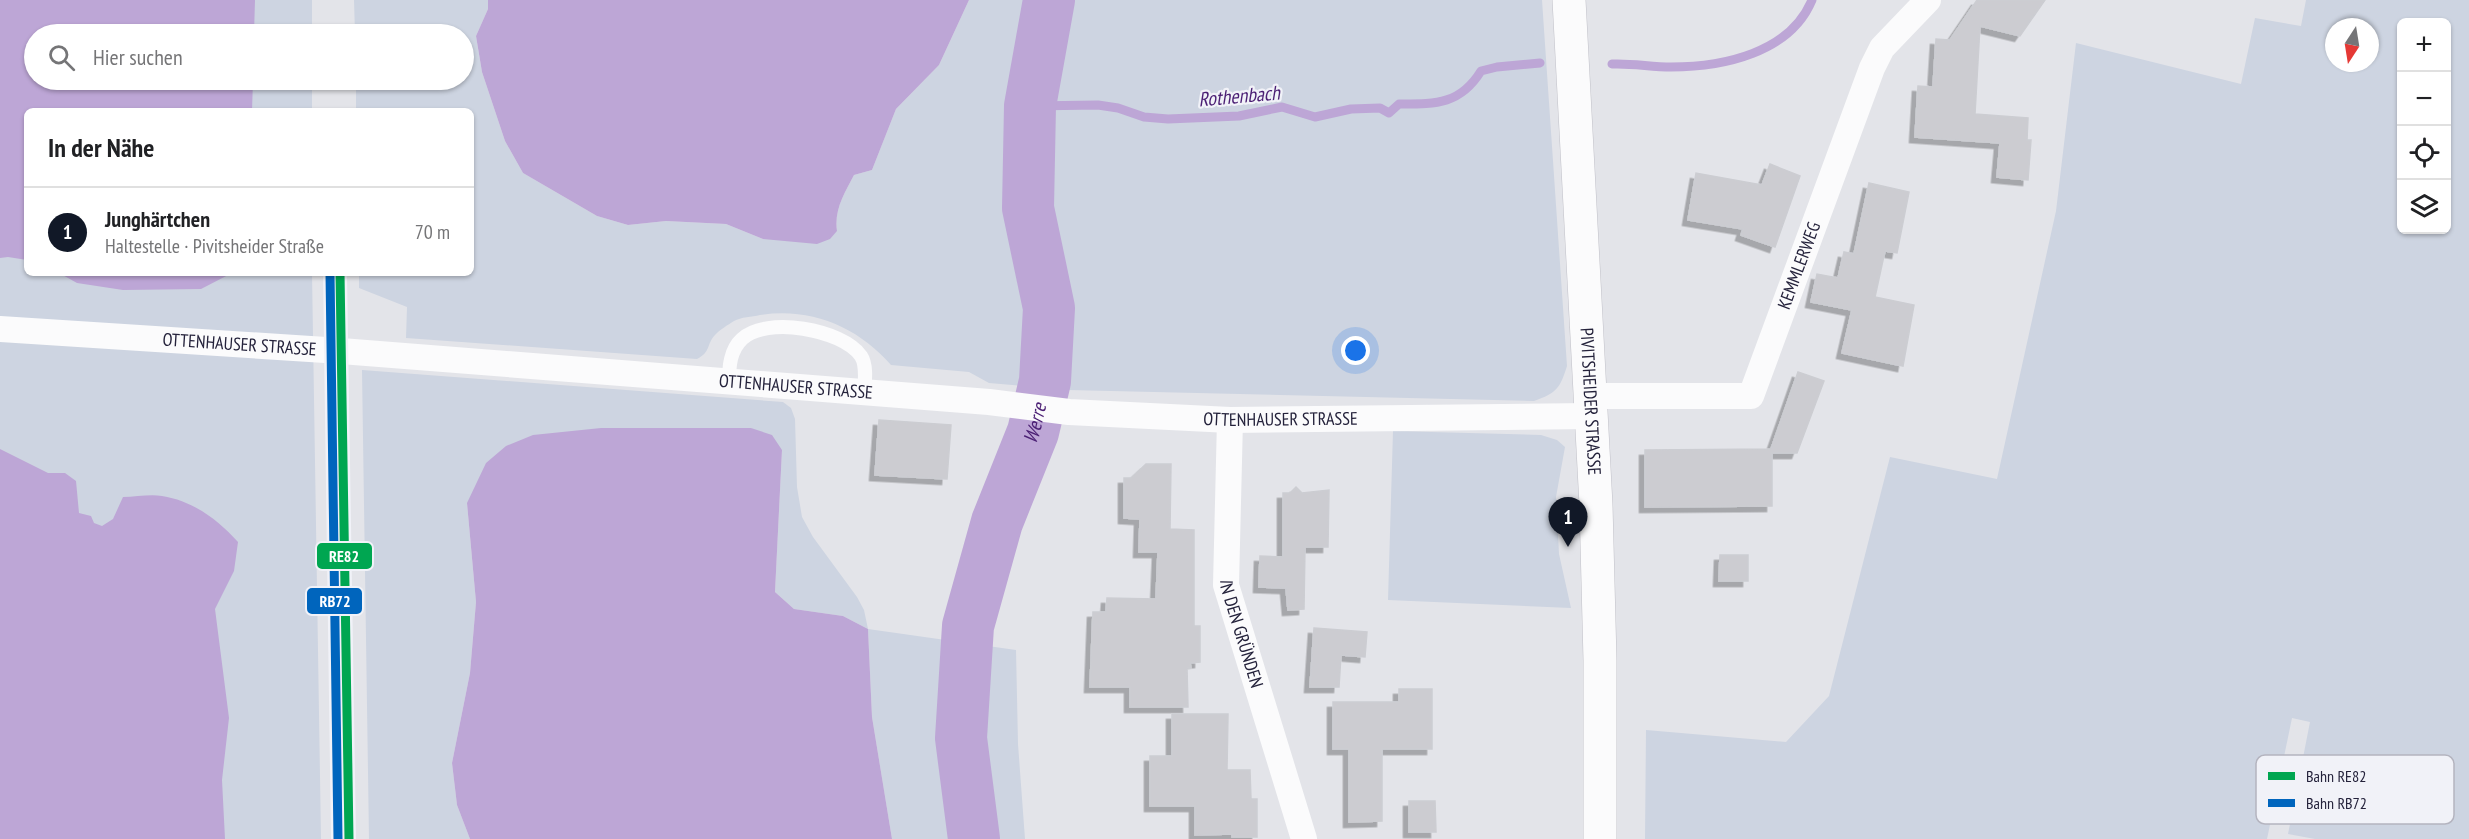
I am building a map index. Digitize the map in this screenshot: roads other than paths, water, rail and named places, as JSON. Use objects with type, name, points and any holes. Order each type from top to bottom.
[{"type":"main road","name":"PIVITSHEIDER STRASSE","points":[[1569,0],[1596,505],[1600,839]]},
{"type":"street","name":"KEMMLERWEG","points":[[1591,406],[1751,396],[1872,68],[1882,48],[1928,0]]},
{"type":"street","name":"OTTENHAUSER STRASSE","points":[[0,329],[341,351],[989,402],[1069,412],[1230,420],[1591,406]]},
{"type":"street","name":"IN DEN GRÜNDEN","points":[[1230,420],[1226,585],[1304,839]]},
{"type":"lane","points":[[729,382],[730,363],[735,348],[742,338],[757,330],[780,326],[830,335],[849,346],[861,356],[865,372],[864,392]]},
{"type":"waterway","name":"Werre","points":[[974,839],[961,738],[968,626],[997,522],[1033,432],[1045,381],[1049,308],[1028,208],[1030,106],[1049,0]]},
{"type":"waterway","name":"Rothenbach","points":[[1612,64],[1664,67],[1712,64],[1733,60],[1753,53],[1788,33],[1802,18],[1812,0]]},
{"type":"waterway","name":"Rothenbach","points":[[1030,106],[1098,105],[1118,108],[1144,117],[1168,119],[1239,116],[1282,107],[1315,117],[1351,109],[1380,108],[1389,113],[1399,104],[1435,103],[1455,96],[1473,82],[1481,71],[1497,67],[1540,63]]},
{"type":"rail line","name":"RB72","points":[[330,276],[338,839]]},
{"type":"rail line","name":"RE82","points":[[340,276],[349,839]]},
{"type":"place","name":"Junghärtchen","points":[[1568,547]]}]
